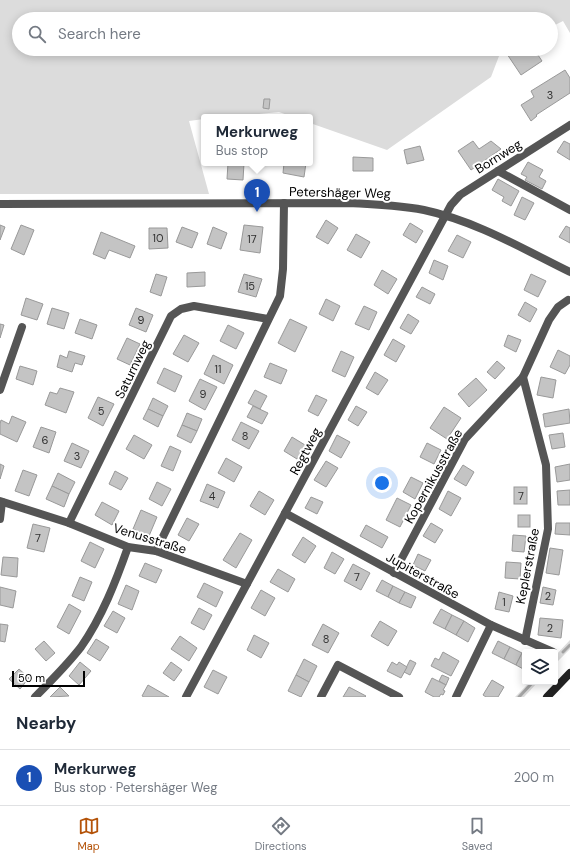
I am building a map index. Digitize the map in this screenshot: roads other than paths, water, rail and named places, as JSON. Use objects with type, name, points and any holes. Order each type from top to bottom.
[{"type":"main road","points":[[547,697],[570,673]]},
{"type":"street","name":"Bornweg","points":[[446,216],[451,205],[460,195],[570,125]]},
{"type":"street","points":[[498,171],[570,210]]},
{"type":"street","points":[[156,551],[280,296],[283,269],[284,203]]},
{"type":"street","name":"Petershäger Weg","points":[[0,204],[347,203],[396,206],[424,210],[446,216],[501,238],[570,272]]},
{"type":"street","name":"Regtweg","points":[[186,697],[446,216]]},
{"type":"street","name":"Kopernikusstraße","points":[[394,573],[465,439],[522,377],[549,320],[558,307],[568,300]]},
{"type":"street","name":"Saturnweg","points":[[69,523],[171,316],[181,309],[194,306],[268,319]]},
{"type":"street","points":[[0,390],[22,326]]},
{"type":"street","name":"Keplerstraße","points":[[522,377],[546,465],[548,529],[525,641]]},
{"type":"street","points":[[0,519],[1,502]]},
{"type":"street","name":"Venusstraße","points":[[1,502],[69,523],[128,547],[156,551],[247,584]]},
{"type":"street","name":"Jupiterstraße","points":[[285,513],[491,625],[545,649]]},
{"type":"street","points":[[36,697],[81,646],[101,612],[118,576],[128,547]]},
{"type":"street","points":[[456,697],[491,625]]},
{"type":"street","points":[[321,697],[338,665],[399,697]]},
{"type":"waterway","points":[[563,652],[570,645]]},
{"type":"waterway","points":[[519,697],[530,685]]},
{"type":"place","name":"Merkurweg","points":[[257,212]]}]
